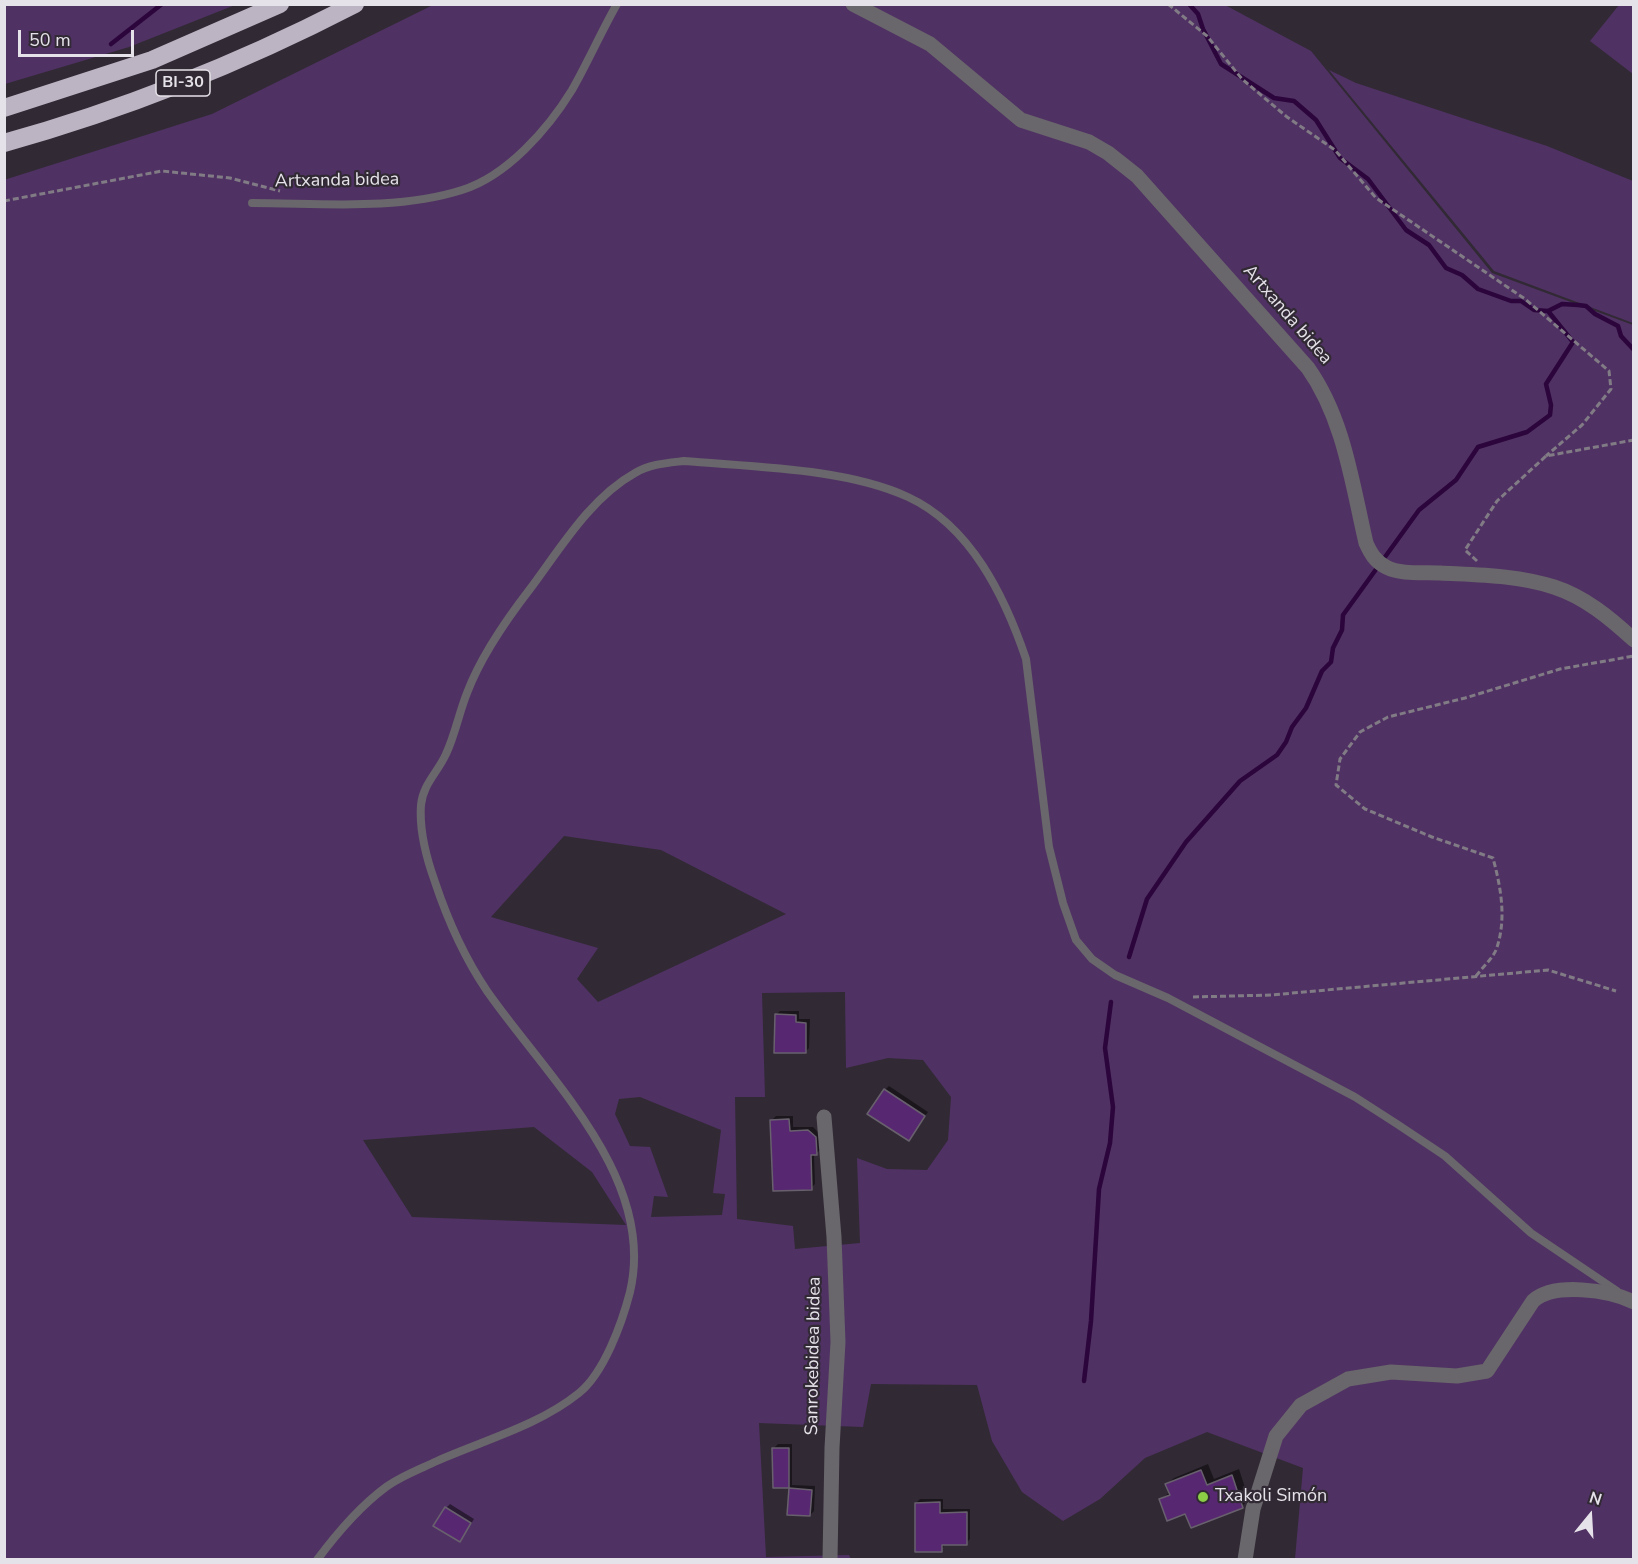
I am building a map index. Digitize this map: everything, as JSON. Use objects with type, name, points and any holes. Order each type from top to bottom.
[{"type":"highway","name":"BI-30","points":[[4,108],[152,60],[280,4]]},
{"type":"highway","name":"BI-30","points":[[4,142],[165,91],[271,46],[355,4]]},
{"type":"street","name":"Artxanda bidea","points":[[853,4],[930,44],[1021,120],[1089,142],[1108,153],[1151,191],[1321,385],[1334,415],[1366,543],[1373,558],[1387,568],[1405,572],[1494,575],[1554,587],[1584,600],[1611,619],[1634,640]]},
{"type":"street","name":"Sanrokebidea bidea","points":[[824,1117],[834,1237],[838,1342],[832,1448],[830,1560]]},
{"type":"street","points":[[1245,1560],[1253,1509],[1276,1436],[1301,1405],[1348,1379],[1391,1372],[1457,1376],[1487,1371],[1533,1301],[1540,1294],[1551,1290],[1603,1291],[1632,1301]]},
{"type":"lane","name":"Artxanda bidea","points":[[252,203],[385,203],[463,190],[497,173],[524,150],[571,90],[617,4]]},
{"type":"lane","points":[[317,1560],[344,1523],[385,1488],[413,1472],[482,1441],[524,1426],[582,1391],[607,1353],[629,1293],[636,1261],[632,1222],[618,1179],[575,1108],[487,991],[460,948],[425,854],[421,803],[426,784],[445,757],[468,690],[501,631],[586,515],[622,481],[637,471],[658,464],[684,461],[840,477],[878,485],[909,497],[930,510],[954,531],[986,571],[1007,608],[1026,659],[1049,847],[1063,903],[1076,940],[1092,959],[1115,975],[1168,998],[1355,1097],[1445,1156],[1531,1233],[1632,1301]]},
{"type":"path","points":[[1167,4],[1207,36],[1242,79],[1287,117],[1335,150],[1376,198],[1525,299],[1609,371],[1611,389],[1582,425],[1497,501],[1465,550],[1494,575]]},
{"type":"path","points":[[4,201],[162,171],[230,178],[283,192]]},
{"type":"path","points":[[1546,456],[1634,440]]},
{"type":"path","points":[[1476,976],[1496,951],[1501,920],[1502,894],[1493,858],[1432,837],[1365,809],[1336,785],[1340,759],[1360,732],[1388,717],[1465,698],[1560,669],[1634,656]]},
{"type":"path","points":[[1168,998],[1271,995],[1548,970],[1616,991]]},
{"type":"shaded area","points":[[5,4],[235,5],[129,47],[5,84]]},
{"type":"shaded area","points":[[433,5],[1225,5],[1311,51],[1492,273],[1633,325],[1633,1559],[1295,1559],[1303,1468],[1207,1432],[1145,1458],[1100,1499],[1063,1521],[1022,1492],[992,1441],[977,1385],[871,1384],[863,1427],[759,1423],[766,1557],[849,1555],[851,1559],[5,1559],[4,180],[212,114]],"holes":[[[564,836],[661,850],[786,914],[598,1002],[577,979],[598,948],[491,917]],[[845,992],[846,1068],[888,1058],[923,1060],[951,1097],[948,1140],[927,1170],[887,1169],[857,1158],[860,1243],[795,1249],[793,1226],[737,1219],[735,1097],[765,1097],[762,993]],[[640,1097],[721,1130],[713,1193],[725,1194],[722,1215],[651,1217],[654,1196],[668,1197],[650,1147],[630,1146],[615,1114],[619,1099]],[[534,1127],[592,1172],[626,1225],[412,1217],[363,1140]]]},
{"type":"shaded area","points":[[1619,5],[1633,5],[1633,74],[1590,41]]},
{"type":"shaded area","points":[[1329,70],[1356,83],[1547,146],[1633,181],[1633,323],[1494,271]]},
{"type":"building","points":[[775,1014],[796,1015],[796,1022],[806,1023],[806,1053],[774,1053]]},
{"type":"building","points":[[884,1089],[925,1116],[909,1141],[867,1114]]},
{"type":"building","points":[[789,1119],[790,1131],[808,1130],[816,1137],[817,1155],[811,1155],[812,1190],[773,1191],[770,1120]]},
{"type":"building","points":[[772,1448],[789,1448],[789,1488],[773,1488]]},
{"type":"building","name":"Txakoli Simón","points":[[1201,1470],[1207,1485],[1232,1475],[1243,1508],[1191,1528],[1185,1514],[1167,1521],[1159,1499],[1170,1495],[1165,1484]]},
{"type":"building","points":[[789,1488],[812,1490],[810,1516],[787,1515]]},
{"type":"building","points":[[940,1502],[940,1513],[967,1512],[967,1545],[942,1545],[942,1552],[915,1552],[915,1503]]},
{"type":"building","points":[[445,1507],[471,1523],[460,1542],[433,1526]]},
{"type":"waterway","points":[[111,44],[162,4]]},
{"type":"waterway","points":[[1189,4],[1198,14],[1221,64],[1274,98],[1294,101],[1316,120],[1340,158],[1368,179],[1406,230],[1429,245],[1446,268],[1462,275],[1478,289],[1511,301],[1521,301],[1534,310],[1548,311],[1562,304],[1586,306],[1595,314],[1618,326],[1621,336],[1634,350]]},
{"type":"waterway","points":[[1129,957],[1147,899],[1186,842],[1240,781],[1277,755],[1292,727],[1306,708],[1322,671],[1331,662],[1333,648],[1342,630],[1343,615],[1419,510],[1456,480],[1478,447],[1527,432],[1550,415],[1551,405],[1546,384],[1573,342],[1548,311]]},
{"type":"waterway","points":[[1084,1381],[1091,1321],[1099,1189],[1110,1143],[1113,1107],[1105,1048],[1111,1002]]},
{"type":"place","name":"Txakoli Simón","points":[[1203,1497]]}]
